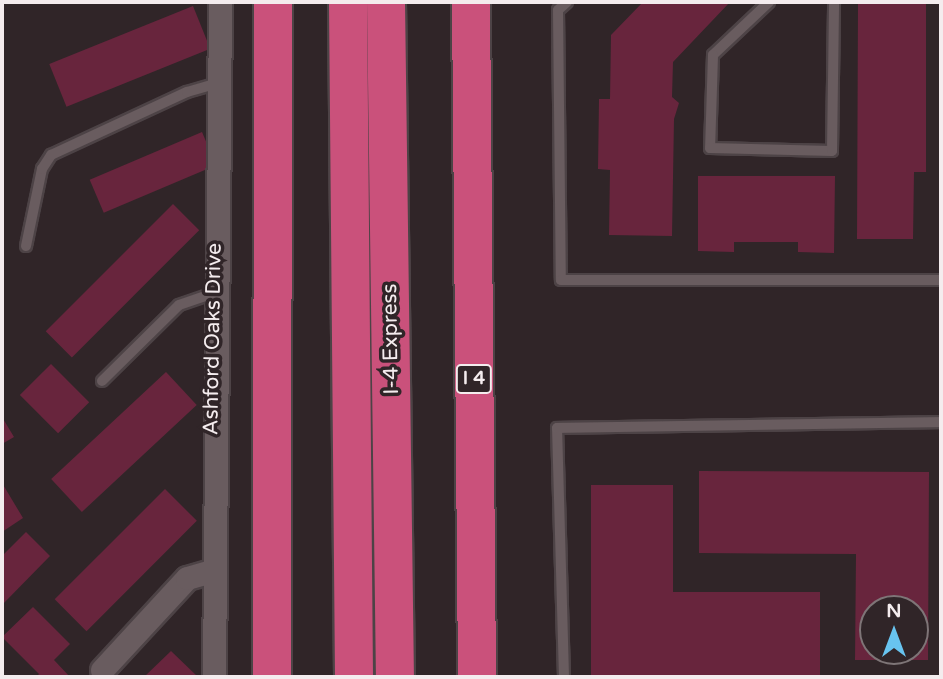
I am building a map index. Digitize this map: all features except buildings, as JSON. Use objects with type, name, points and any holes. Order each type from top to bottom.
[{"type":"highway","points":[[272,677],[273,2]]},
{"type":"highway","name":"I-4 Express","points":[[348,2],[354,677]]},
{"type":"highway","name":"I-4 Express","points":[[386,2],[395,677]]},
{"type":"highway","name":"I 4","points":[[471,2],[477,677]]},
{"type":"street","name":"Ashford Oaks Drive","points":[[214,677],[211,571],[220,2]]},
{"type":"street","points":[[102,670],[187,578],[211,571]]},
{"type":"lane","points":[[567,2],[558,10],[561,279],[941,279]]},
{"type":"lane","points":[[769,2],[713,55],[710,148],[832,151],[834,2]]},
{"type":"lane","points":[[26,246],[42,169],[51,155],[187,92],[218,83]]},
{"type":"lane","points":[[102,381],[179,305],[214,293]]},
{"type":"lane","points":[[564,677],[557,428],[941,422]]}]
